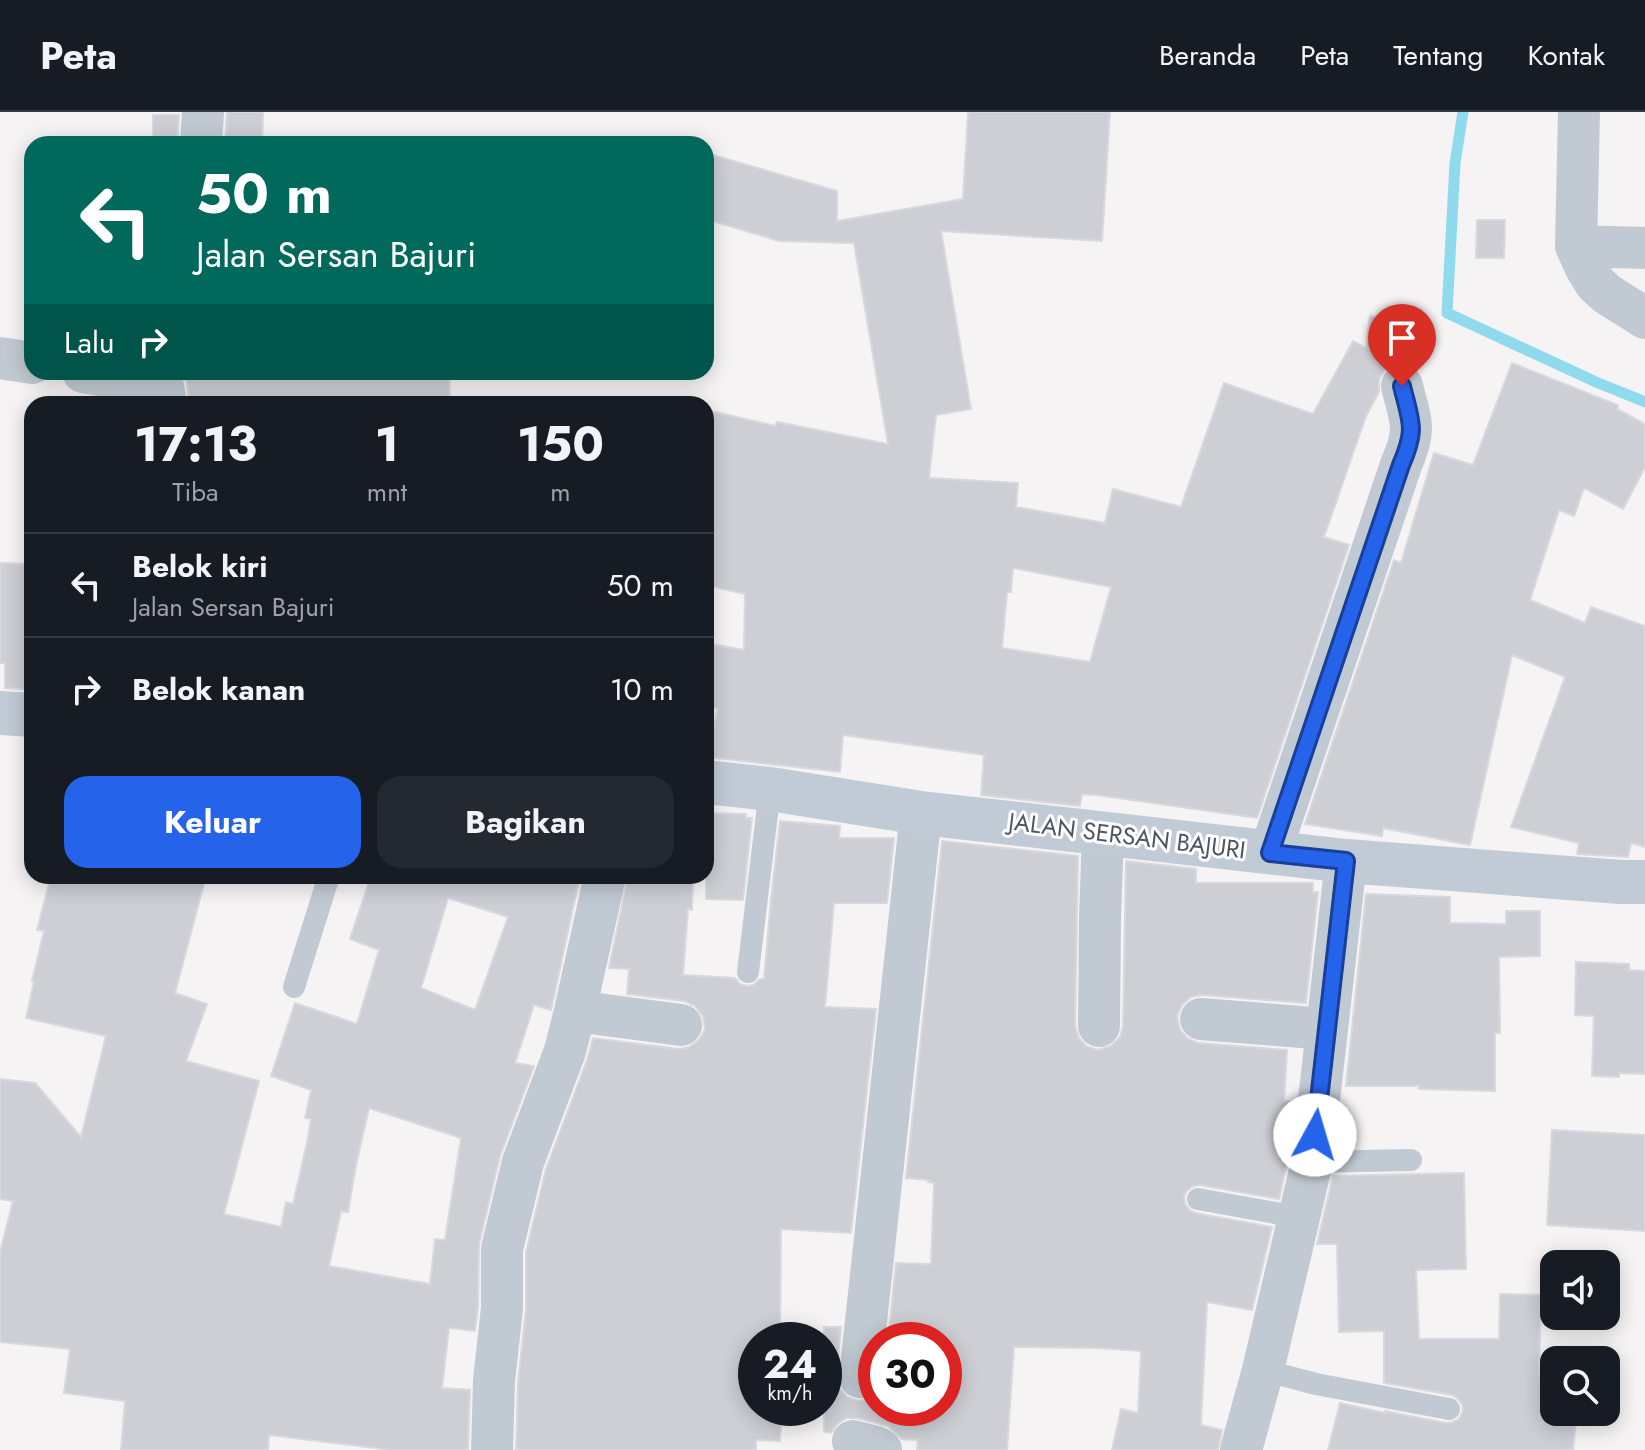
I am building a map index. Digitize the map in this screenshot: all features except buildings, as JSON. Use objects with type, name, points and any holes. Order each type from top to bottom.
[{"type":"main road","points":[[0,713],[24,714]]},
{"type":"main road","name":"JALAN SERSAN BAJURI","points":[[714,783],[921,813],[1270,853],[1645,882]]},
{"type":"street","points":[[202,136],[203,112]]},
{"type":"street","points":[[1579,112],[1576,246],[1596,284],[1645,318]]},
{"type":"street","points":[[1576,246],[1645,248]]},
{"type":"street","points":[[0,358],[24,362]]},
{"type":"street","points":[[129,380],[163,386],[165,396]]},
{"type":"street","points":[[1270,853],[1410,445],[1413,428],[1402,386]]},
{"type":"street","points":[[866,1322],[921,813]]},
{"type":"street","points":[[1099,1026],[1103,833]]},
{"type":"street","points":[[1241,1450],[1312,1162],[1346,861]]},
{"type":"street","points":[[492,1450],[494,1381],[502,1308],[502,1249],[523,1162],[565,1051],[603,884]]},
{"type":"street","points":[[575,1011],[681,1025]]},
{"type":"street","points":[[1201,1019],[1326,1029]]},
{"type":"lane","points":[[748,972],[770,789]]},
{"type":"lane","points":[[294,987],[326,884]]},
{"type":"lane","points":[[1312,1162],[1411,1160]]},
{"type":"lane","points":[[1198,1199],[1298,1217]]},
{"type":"lane","points":[[1263,1370],[1316,1384],[1449,1409]]},
{"type":"waterway","points":[[1463,112],[1455,163],[1447,313],[1645,402]]},
{"type":"route","points":[[1315,1135],[1346,861],[1270,853],[1410,445],[1413,428],[1402,386]]}]
